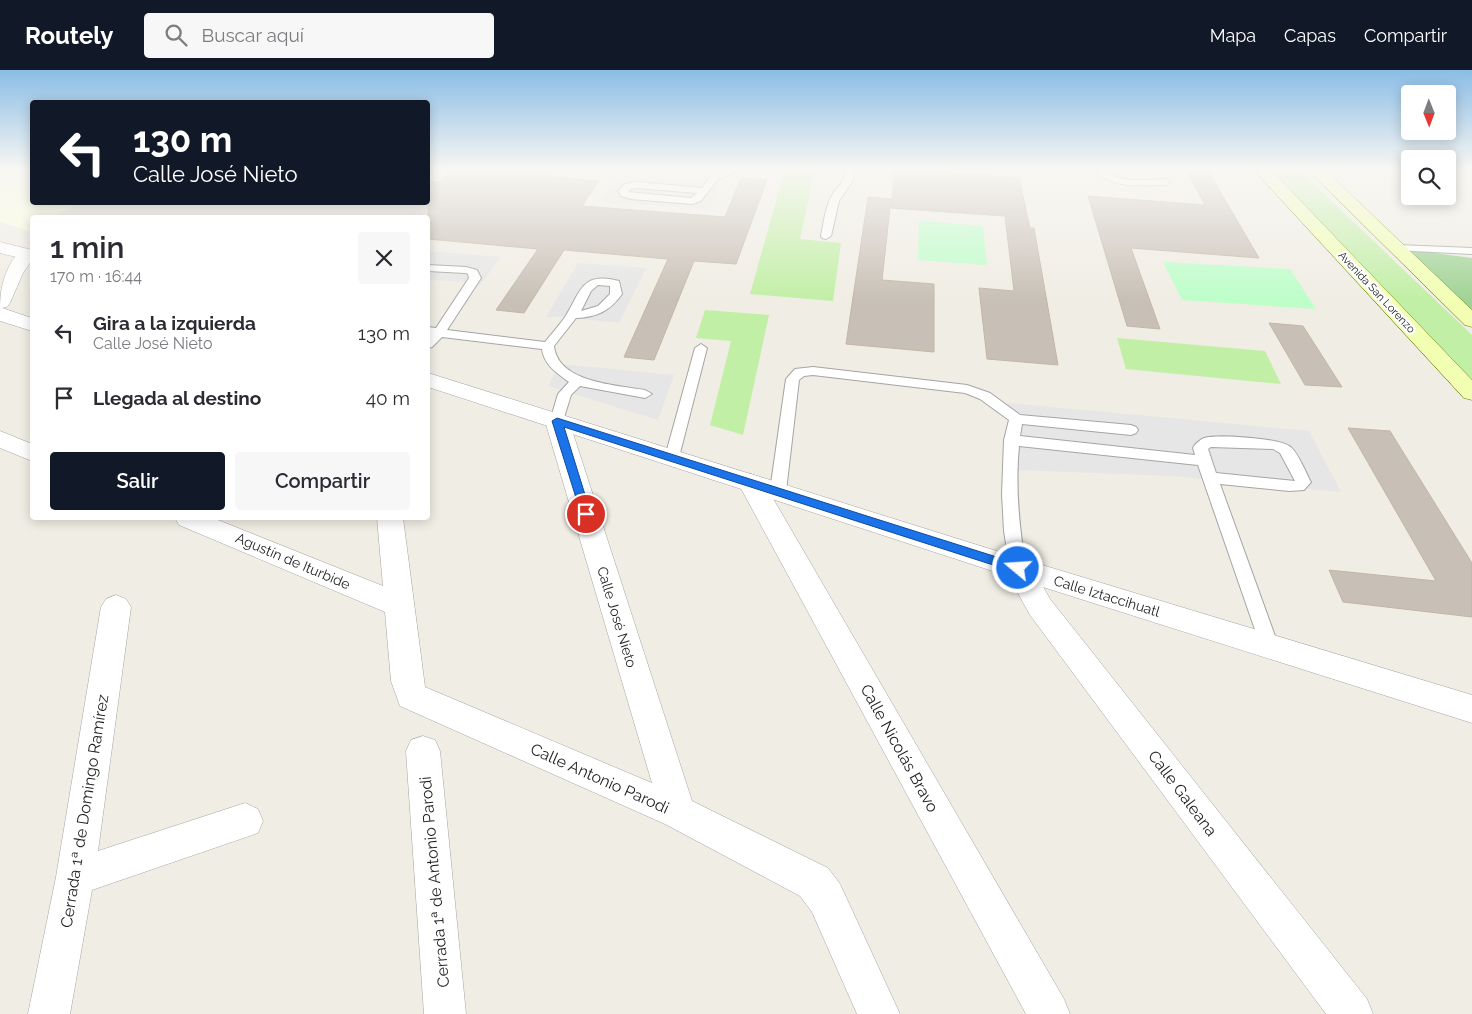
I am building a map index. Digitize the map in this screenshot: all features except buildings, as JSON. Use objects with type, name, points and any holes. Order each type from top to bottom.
[{"type":"main road","name":"Avenida San Lorenzo","points":[[1302,213],[1472,393]]},
{"type":"main road","points":[[1360,213],[1472,321]]},
{"type":"street","points":[[0,247],[30,255],[14,272],[0,303]]},
{"type":"street","points":[[0,314],[30,324]]},
{"type":"street","name":"Calle Iztaccihuatl","points":[[430,381],[1018,568],[1472,709]]},
{"type":"street","name":"Calle José Nieto","points":[[557,421],[678,812]]},
{"type":"street","points":[[0,439],[30,452]]},
{"type":"street","name":"Calle Nicolás Bravo","points":[[764,487],[1049,1014]]},
{"type":"street","name":"Agustín de Iturbide","points":[[193,520],[398,605]]},
{"type":"street","name":"Calle Antonio Parodi","points":[[390,520],[398,605],[407,681],[411,696],[678,812],[814,882],[826,898],[878,1014]]},
{"type":"street","name":"Calle Galeana","points":[[1018,568],[1040,607],[1352,1014]]},
{"type":"street","name":"Cerrada 1ª de Domingo Ramírez","points":[[49,1014],[75,877],[116,607]]},
{"type":"street","name":"Cerrada 1ª de Antonio Parodi","points":[[423,751],[445,1014]]},
{"type":"street","points":[[75,877],[246,821]]},
{"type":"lane","points":[[826,236],[832,213]]},
{"type":"lane","points":[[1397,248],[1472,251]]},
{"type":"lane","points":[[430,268],[466,270],[473,272],[475,278],[433,332]]},
{"type":"lane","points":[[572,315],[548,346],[548,356],[552,363],[577,382],[644,394]]},
{"type":"lane","points":[[433,332],[548,346]]},
{"type":"lane","points":[[672,457],[702,348]]},
{"type":"lane","points":[[764,487],[793,378],[800,372],[813,370],[967,389],[985,396],[1016,419],[1132,430]]},
{"type":"lane","points":[[557,421],[565,394],[577,382]]},
{"type":"lane","points":[[1016,419],[1011,440],[1009,472],[1010,531],[1018,568]]},
{"type":"lane","points":[[1011,440],[1204,461]]},
{"type":"lane","points":[[1210,478],[1289,486],[1299,486],[1302,482],[1286,450],[1276,445],[1208,442],[1200,448],[1204,461],[1210,478],[1270,647]]},
{"type":"shaded area","points":[[0,213],[61,213],[57,215],[30,215],[30,232],[0,222]]},
{"type":"shaded area","points":[[430,251],[501,257],[480,285],[468,282],[430,280]]},
{"type":"shaded area","points":[[578,263],[646,268],[619,323],[565,317],[546,317]]},
{"type":"shaded area","points":[[560,364],[674,375],[658,420],[548,386]]},
{"type":"shaded area","points":[[1007,403],[1309,431],[1341,492],[1172,476],[1015,470]]},
{"type":"green space","points":[[773,213],[806,213],[800,239],[841,243],[833,301],[750,294]]},
{"type":"green space","points":[[1309,213],[1344,213],[1472,335],[1472,386]]},
{"type":"green space","points":[[919,221],[983,226],[987,265],[918,260]]},
{"type":"green space","points":[[1404,249],[1472,258],[1472,311]]},
{"type":"green space","points":[[1163,262],[1290,269],[1316,309],[1182,300]]},
{"type":"green space","points":[[705,310],[769,315],[743,435],[710,425],[731,341],[696,338]]},
{"type":"green space","points":[[1117,338],[1265,351],[1281,384],[1126,369]]},
{"type":"route","points":[[586,514],[557,421],[1018,568]]}]
